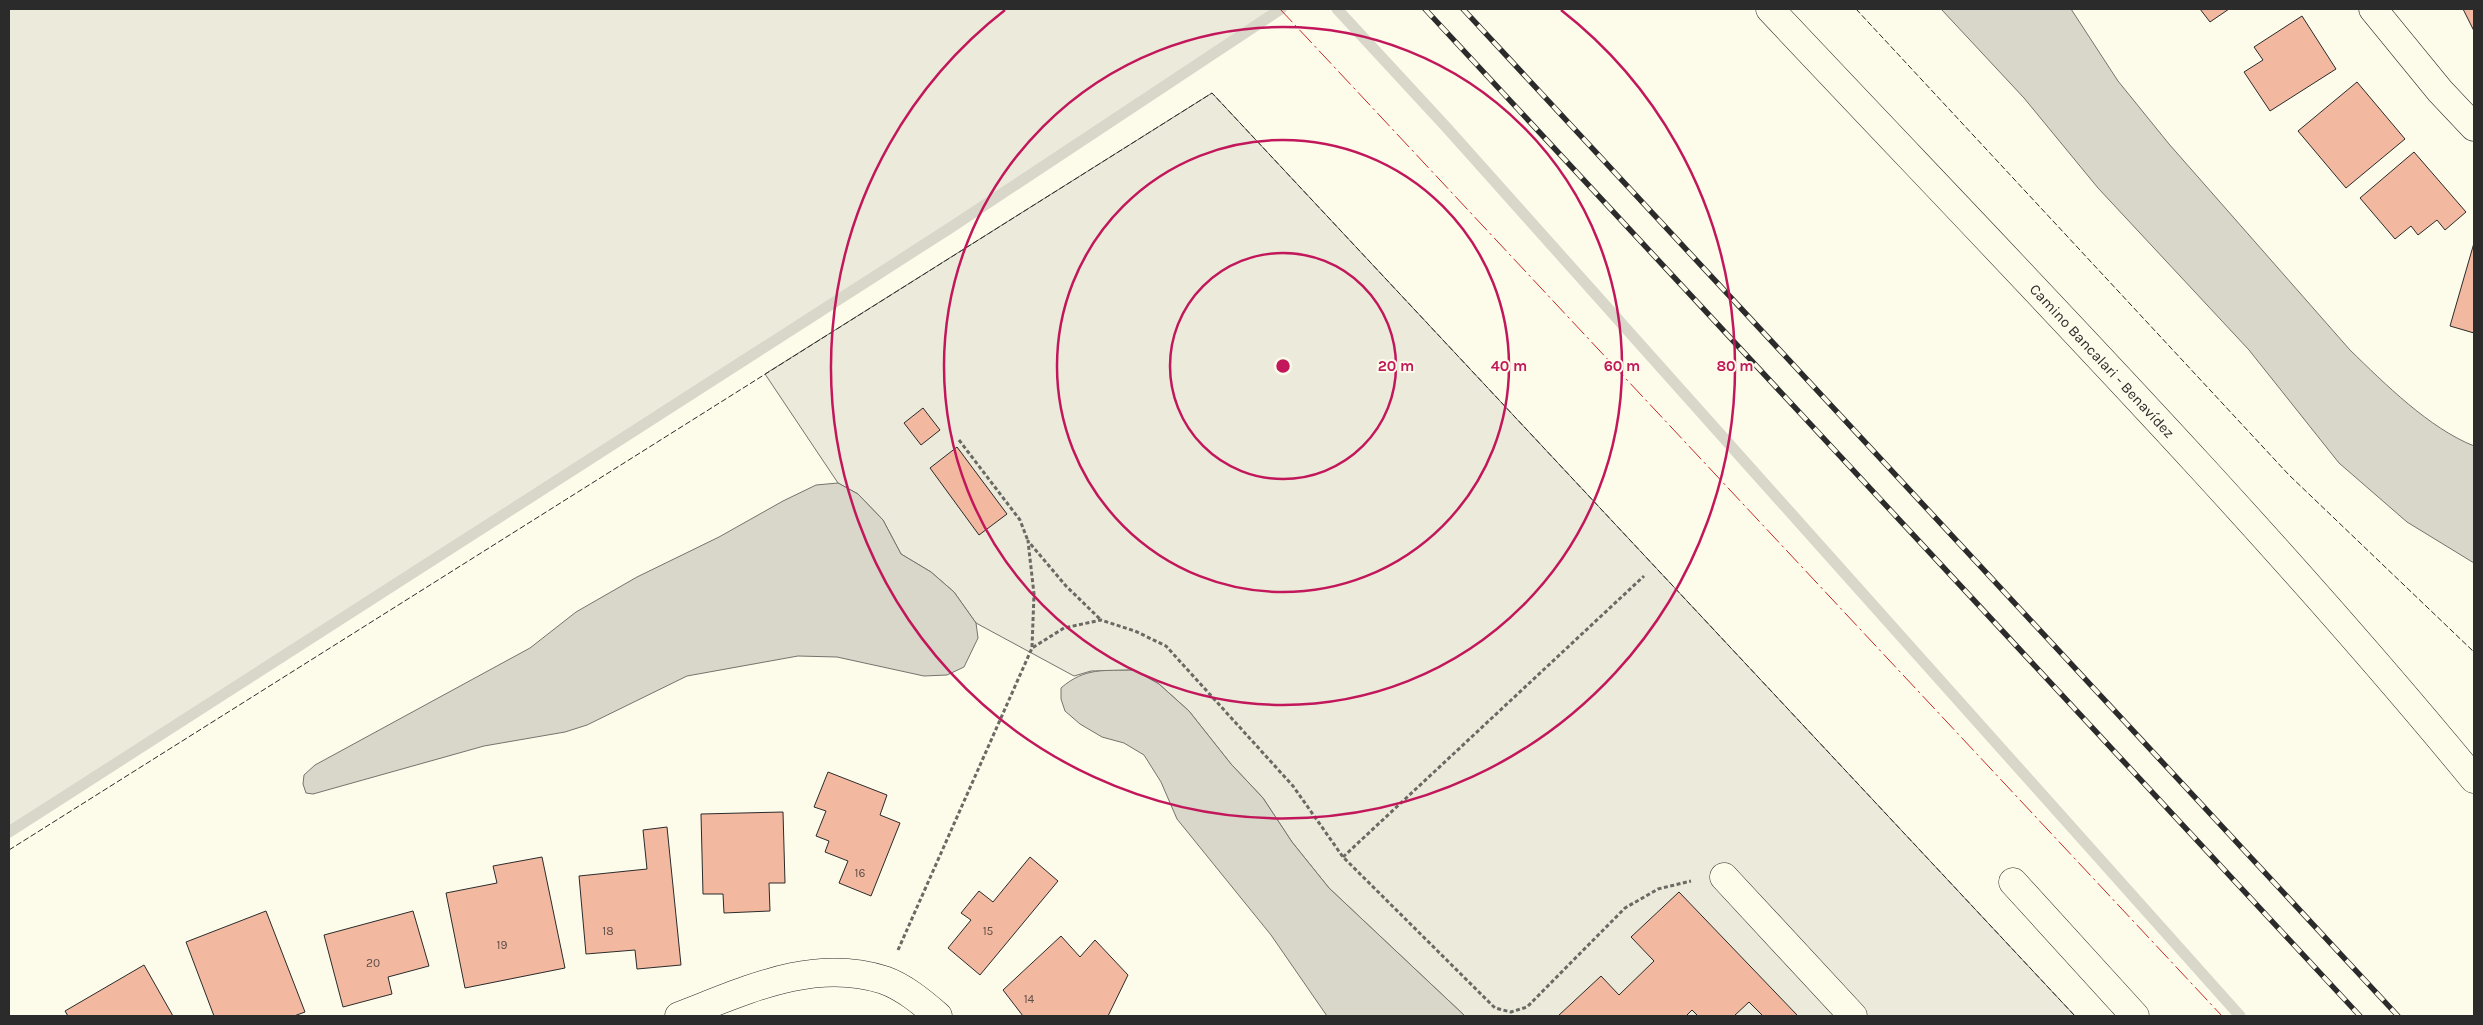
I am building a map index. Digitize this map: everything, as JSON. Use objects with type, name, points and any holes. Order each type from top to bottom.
[{"type":"main road","name":"Camino Bancalari - Benavídez","points":[[1770,9],[2171,434],[2426,720],[2474,779]]},
{"type":"main road","points":[[2373,9],[2440,91],[2474,127]]},
{"type":"main road","name":"Camino Bancalari - Benavídez","points":[[2426,720],[2474,751]]},
{"type":"main road","points":[[1724,877],[1853,1016]]},
{"type":"main road","points":[[2013,882],[2134,1016]]},
{"type":"main road","points":[[679,1016],[783,978],[830,971],[884,980],[923,1003],[938,1016]]},
{"type":"path","points":[[884,980],[1032,648],[1034,594],[1028,540],[1020,520],[959,440]]},
{"type":"path","points":[[1028,540],[1066,586],[1101,620],[1135,631],[1166,646],[1293,786],[1343,857],[1495,1008],[1511,1012],[1527,1007],[1625,908],[1658,889],[1690,881],[1724,877]]},
{"type":"path","points":[[1343,857],[1644,576]]},
{"type":"path","points":[[1032,648],[1064,628],[1101,620]]},
{"type":"shaded area","points":[[9,9],[1281,9],[9,832]]},
{"type":"shaded area","points":[[1941,9],[2071,9],[2118,81],[2169,144],[2350,350],[2393,391],[2424,417],[2457,438],[2474,446],[2474,563],[2407,522],[2339,463],[2249,350],[2098,188],[2024,98]]},
{"type":"shaded area","points":[[1212,93],[2075,1016],[1465,1016],[1329,888],[1292,842],[1263,798],[1231,764],[1189,711],[1159,684],[1133,670],[1091,671],[1074,676],[976,623],[954,592],[931,572],[901,554],[883,520],[858,494],[838,483],[765,374]]},
{"type":"shaded area","points":[[838,483],[858,494],[883,520],[901,554],[931,572],[954,592],[976,623],[978,638],[964,667],[947,675],[924,676],[837,657],[798,656],[687,676],[587,725],[565,732],[484,746],[313,794],[306,793],[303,784],[304,775],[315,765],[530,648],[576,612],[637,577],[719,537],[783,501],[816,485]]},
{"type":"shaded area","points":[[1134,670],[1159,684],[1189,711],[1231,764],[1263,798],[1292,842],[1329,888],[1465,1016],[1327,1016],[1271,935],[1177,819],[1161,782],[1144,755],[1124,743],[1102,737],[1080,724],[1065,711],[1061,699],[1061,688],[1078,676],[1104,671]]},
{"type":"building","points":[[2200,9],[2229,9],[2210,22]]},
{"type":"building","points":[[2463,9],[2474,9],[2474,31]]},
{"type":"building","points":[[2302,16],[2336,69],[2270,111],[2244,72],[2263,60],[2254,47]]},
{"type":"building","points":[[2357,82],[2405,139],[2346,188],[2298,131]]},
{"type":"building","points":[[2414,152],[2466,212],[2445,230],[2437,220],[2418,235],[2411,226],[2395,239],[2360,198]]},
{"type":"building","points":[[2474,243],[2474,333],[2450,326]]},
{"type":"building","points":[[923,408],[940,430],[921,445],[904,423]]},
{"type":"building","points":[[957,447],[1007,514],[979,535],[930,468]]},
{"type":"building","points":[[828,772],[887,795],[880,815],[900,823],[871,896],[839,883],[848,861],[825,852],[829,841],[816,836],[826,811],[814,807]]},
{"type":"building","points":[[783,812],[785,883],[769,883],[770,911],[724,913],[723,894],[703,894],[701,814]]},
{"type":"building","points":[[667,827],[681,965],[637,969],[635,950],[586,954],[579,876],[647,869],[643,830]]},
{"type":"building","points":[[542,857],[565,968],[465,988],[446,893],[497,883],[493,866]]},
{"type":"building","points":[[1030,857],[1058,881],[980,975],[948,948],[971,920],[961,913],[979,891],[993,902]]},
{"type":"building","points":[[1679,892],[1798,1016],[1763,1016],[1749,1002],[1734,1016],[1698,1016],[1692,1010],[1686,1016],[1558,1016],[1601,976],[1619,995],[1654,961],[1631,937]]},
{"type":"building","points":[[266,911],[305,1012],[294,1016],[214,1016],[186,942]]},
{"type":"building","points":[[413,911],[429,966],[388,977],[392,994],[343,1007],[324,935]]},
{"type":"building","points":[[1061,936],[1080,957],[1095,940],[1128,975],[1108,1016],[1023,1016],[1003,990]]},
{"type":"building","points":[[144,965],[173,1016],[68,1016],[65,1011]]},
{"type":"waterway","points":[[9,832],[950,228],[1281,9]]},
{"type":"waterway","points":[[1337,9],[1447,128],[2240,1016]]},
{"type":"railway","points":[[1425,9],[2360,1016]]},
{"type":"railway","points":[[1463,9],[2398,1016]]},
{"type":"fence","points":[[1856,9],[2289,475],[2474,652]]},
{"type":"fence","points":[[9,850],[1212,93],[2075,1016]]},
{"type":"power","points":[[1280,9],[2222,1016]]}]
